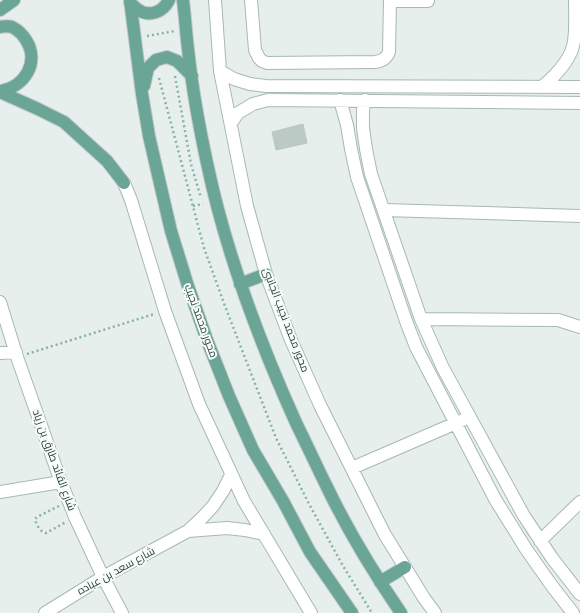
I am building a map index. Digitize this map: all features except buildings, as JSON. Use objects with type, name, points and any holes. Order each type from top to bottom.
[{"type":"main road","points":[[0,10],[14,0]]},
{"type":"main road","points":[[130,1],[138,10],[146,14],[155,13],[163,9],[169,0]]},
{"type":"main road","points":[[183,0],[188,50],[207,164],[221,220],[240,284],[256,330],[275,376],[326,486],[352,534],[400,613]]},
{"type":"main road","name":"محور محمد نجيب","points":[[130,1],[149,136],[171,231],[190,293],[207,340],[229,396],[253,450],[283,501],[310,552],[352,613]]},
{"type":"main road","points":[[0,27],[11,27],[23,35],[30,48],[31,63],[25,77],[20,82],[8,90],[0,91]]},
{"type":"main road","points":[[142,94],[148,68],[156,60],[167,57],[178,62],[192,76]]},
{"type":"main road","points":[[0,91],[64,122],[107,161],[124,183]]},
{"type":"main road","points":[[240,284],[266,274]]},
{"type":"main road","points":[[380,582],[405,567]]},
{"type":"street","name":"محور محمد نجيب الجانبى","points":[[215,0],[220,71],[247,206],[266,274],[291,340],[320,405],[385,535],[435,613]]},
{"type":"street","points":[[252,0],[255,50],[259,58],[267,63],[380,62],[384,60],[389,52],[390,0],[428,1]]},
{"type":"street","points":[[542,87],[553,78],[562,67],[574,42],[575,0]]},
{"type":"street","points":[[220,71],[234,79],[250,84],[266,86],[580,87]]},
{"type":"street","points":[[231,123],[238,113],[253,104],[268,100],[580,103]]},
{"type":"street","points":[[340,100],[347,124],[357,177],[416,347],[495,499],[526,549],[573,613]]},
{"type":"street","points":[[365,100],[363,110],[363,128],[371,174],[421,319],[443,368],[510,491],[540,541],[580,594]]},
{"type":"street","points":[[124,183],[133,207],[165,311],[199,404],[244,501],[311,613]]},
{"type":"street","points":[[384,210],[580,216]]},
{"type":"street","name":"شارع القائد طارق بن زياد","points":[[0,302],[16,354],[68,501],[103,577],[122,613]]},
{"type":"street","points":[[421,319],[558,320],[580,327]]},
{"type":"street","points":[[0,353],[16,354]]},
{"type":"street","points":[[352,468],[470,417]]},
{"type":"street","name":"شارع سعد بن عباده","points":[[45,613],[103,577],[188,532],[213,506],[231,475]]},
{"type":"street","points":[[0,492],[61,482]]},
{"type":"street","points":[[540,541],[580,502]]},
{"type":"street","name":"شارع سعد بن عباده","points":[[188,532],[227,528],[264,534]]},
{"type":"street","points":[[539,568],[552,558]]},
{"type":"path","points":[[193,206],[203,204]]},
{"type":"path","points":[[16,354],[165,311]]},
{"type":"path","points":[[68,501],[37,517],[35,519],[36,522],[41,531],[46,533],[75,517]]}]
